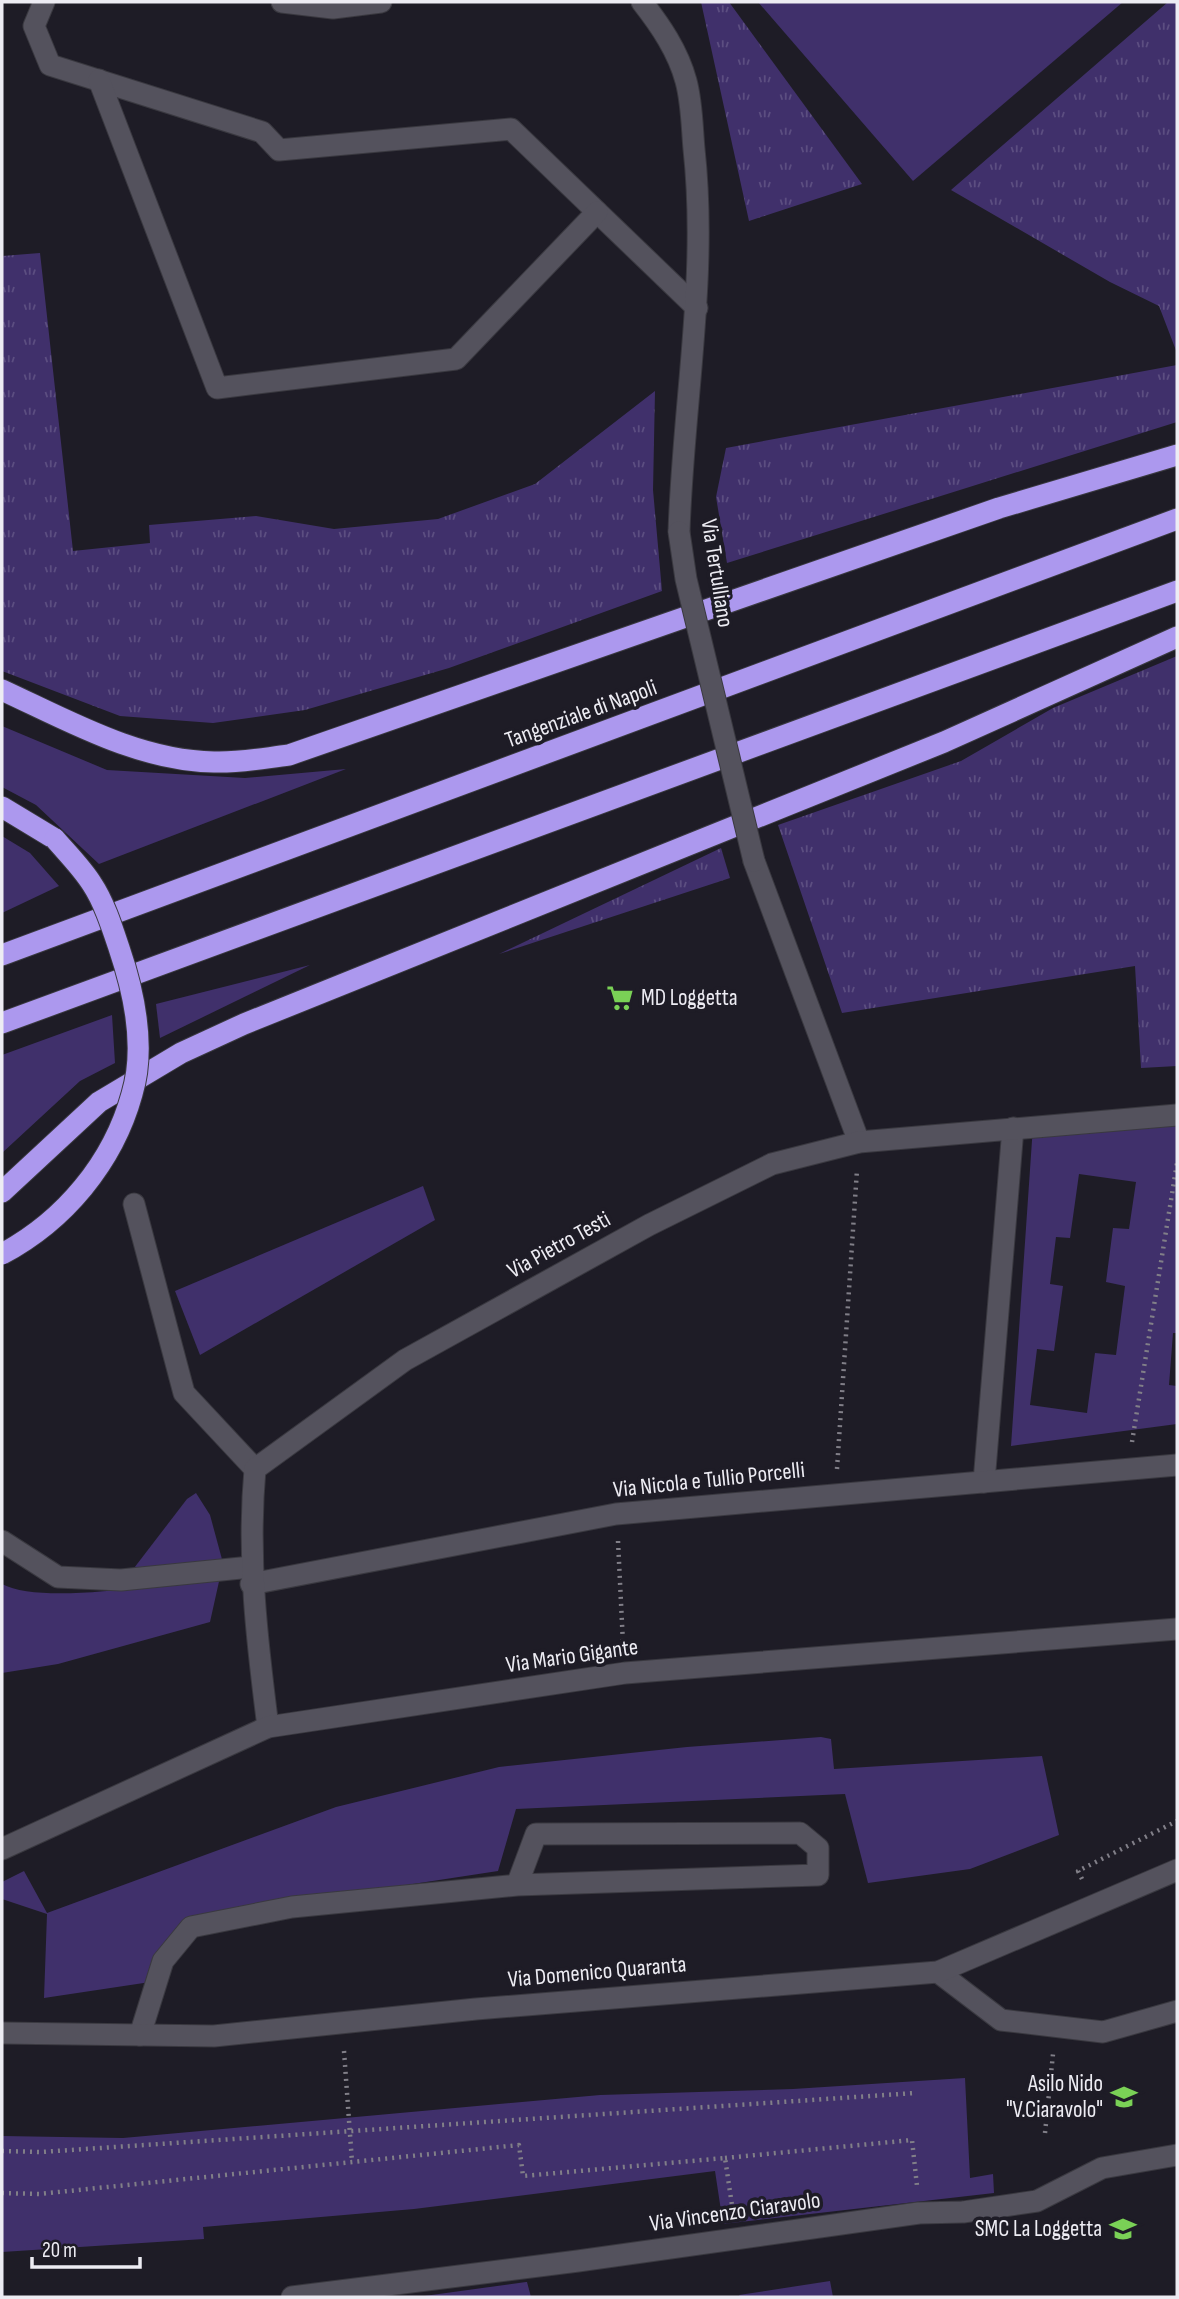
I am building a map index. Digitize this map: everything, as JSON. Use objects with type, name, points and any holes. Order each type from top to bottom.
[{"type":"highway","points":[[2,690],[105,737],[144,750],[212,762],[289,755],[999,508],[1177,455]]},
{"type":"highway","name":"Tangenziale di Napoli","points":[[2,955],[1177,519]]},
{"type":"highway","points":[[2,1023],[1177,591]]},
{"type":"highway","points":[[2,1192],[99,1102],[181,1053],[244,1024],[944,742],[1177,637]]},
{"type":"highway","points":[[2,807],[55,839],[92,884],[130,980],[138,1037],[133,1093],[110,1146],[88,1184],[62,1213],[24,1242],[2,1254]]},
{"type":"street","points":[[44,2],[34,26],[50,65],[262,132],[279,150],[511,129],[697,308]]},
{"type":"street","points":[[282,2],[333,8],[381,2]]},
{"type":"street","name":"Via Tertulliano","points":[[642,2],[673,48],[686,80],[699,196],[697,308],[681,469],[680,532],[687,579],[754,861],[859,1142]]},
{"type":"street","points":[[99,80],[217,388],[456,359],[597,212]]},
{"type":"street","name":"Via Pietro Testi","points":[[255,1469],[405,1360],[649,1225],[772,1164],[859,1142],[1177,1115]]},
{"type":"street","points":[[984,1482],[1013,1128]]},
{"type":"street","points":[[134,1204],[184,1393],[255,1469],[250,1519],[251,1576],[268,1727]]},
{"type":"street","name":"Via Nicola e Tullio Porcelli","points":[[2,1541],[58,1577],[121,1580],[251,1576],[616,1514],[1177,1465]]},
{"type":"street","name":"Via Mario Gigante","points":[[2,1849],[268,1727],[625,1673],[1177,1629]]},
{"type":"street","points":[[141,2035],[163,1961],[191,1927],[292,1906],[517,1885],[818,1875],[818,1848],[800,1833],[536,1834],[517,1885]]},
{"type":"street","name":"Via Domenico Quaranta","points":[[2,2033],[214,2036],[476,2009],[938,1972],[1177,1870]]},
{"type":"street","points":[[938,1972],[1001,2020],[1103,2032],[1177,2011]]},
{"type":"street","name":"Via Vincenzo Ciaravolo","points":[[292,2297],[578,2261],[737,2236],[919,2213],[963,2213],[1037,2201],[1102,2168],[1177,2155]]},
{"type":"path","points":[[835,1494],[859,1142]]},
{"type":"path","points":[[1128,1470],[1177,1163]]},
{"type":"path","points":[[616,1514],[625,1673]]},
{"type":"path","points":[[1078,1871],[1177,1821]]},
{"type":"path","points":[[342,2023],[352,2162]]},
{"type":"path","points":[[1045,2133],[1056,2026]]},
{"type":"path","points":[[2,2151],[41,2152],[349,2129],[915,2093]]},
{"type":"path","points":[[2,2193],[39,2194],[519,2145],[523,2176],[912,2140],[919,2213]]},
{"type":"path","points":[[725,2158],[737,2236]]},
{"type":"green space","points":[[701,2],[729,2],[862,184],[749,221]]},
{"type":"green space","points":[[758,2],[1123,2],[913,181]]},
{"type":"green space","points":[[1168,2],[1177,2],[1177,353],[1159,306],[1110,282],[951,190]]},
{"type":"green space","points":[[40,253],[73,551],[150,543],[149,525],[256,516],[334,529],[438,519],[535,484],[655,391],[653,490],[662,591],[449,668],[305,710],[213,723],[120,716],[2,671],[2,256]]},
{"type":"green space","points":[[1177,365],[1177,422],[727,563],[716,497],[726,448]]},
{"type":"green space","points":[[1177,656],[1177,1066],[1141,1068],[1135,966],[842,1013],[778,825],[961,761],[1053,708]]},
{"type":"green space","points":[[2,726],[107,770],[245,778],[346,769],[99,864],[36,805],[2,787]]},
{"type":"green space","points":[[2,836],[30,853],[59,886],[2,913]]},
{"type":"green space","points":[[721,848],[730,878],[499,954]]},
{"type":"green space","points":[[310,965],[160,1038],[156,1004]]},
{"type":"green space","points":[[112,1015],[115,1063],[80,1081],[2,1153],[2,1055]]},
{"type":"green space","points":[[1177,1115],[1177,1333],[1173,1333],[1169,1385],[1177,1386],[1177,1424],[1011,1446],[1033,1126]],"holes":[[[1079,1174],[1136,1182],[1129,1229],[1113,1228],[1106,1282],[1125,1286],[1116,1355],[1095,1353],[1087,1413],[1030,1405],[1037,1349],[1054,1351],[1063,1286],[1050,1284],[1056,1237],[1070,1238]]]},
{"type":"green space","points":[[423,1186],[435,1220],[200,1355],[175,1291]]},
{"type":"green space","points":[[196,1493],[210,1515],[223,1563],[131,1572],[187,1499]]},
{"type":"green space","points":[[220,1577],[210,1622],[58,1664],[2,1673],[2,1584],[21,1590],[76,1593]]},
{"type":"green space","points":[[821,1737],[831,1739],[834,1769],[1042,1756],[1059,1835],[970,1869],[868,1883],[845,1794],[516,1809],[498,1871],[196,1917],[157,1981],[44,1998],[47,1914],[2,1899],[2,1882],[24,1871],[47,1913],[336,1807],[499,1767],[687,1747]]},
{"type":"green space","points":[[965,2078],[970,2178],[993,2174],[994,2193],[723,2224],[715,2171],[414,2209],[203,2227],[204,2239],[2,2252],[2,2136],[123,2138],[600,2095],[793,2089]]},
{"type":"green space","points":[[830,2281],[833,2297],[739,2295]]},
{"type":"green space","points":[[526,2282],[531,2297],[417,2297]]},
{"type":"place","name":"MD Loggetta","points":[[620,998]]},
{"type":"place","name":"Asilo Nido \"V.Ciaravolo\"","points":[[1124,2097]]},
{"type":"place","name":"SMC La Loggetta","points":[[1123,2229]]}]
